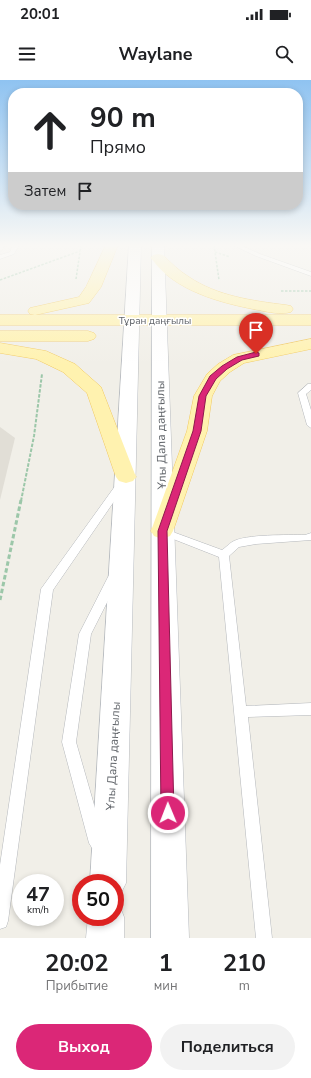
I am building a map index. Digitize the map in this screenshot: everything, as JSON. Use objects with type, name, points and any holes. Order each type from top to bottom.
[{"type":"main road","points":[[0,319],[63,306],[84,300],[95,285]]},
{"type":"main road","name":"Ұлы Дала даңғылы","points":[[108,874],[126,478],[122,332],[130,285]]},
{"type":"main road","name":"Ұлы Дала даңғылы","points":[[161,285],[164,331],[162,531],[170,938]]},
{"type":"main road","points":[[193,285],[221,297],[273,308],[311,311]]},
{"type":"main road","name":"Тұран даңғылы","points":[[0,319],[122,332]]},
{"type":"main road","name":"Тұран даңғылы","points":[[0,336],[164,331],[311,320]]},
{"type":"main road","points":[[280,335],[311,335]]},
{"type":"main road","points":[[162,531],[197,431],[203,396],[213,378],[224,368],[239,359],[311,344]]},
{"type":"main road","points":[[0,348],[40,355],[69,368],[95,391],[126,478]]},
{"type":"main road","points":[[105,938],[106,926]]},
{"type":"lane","points":[[311,386],[302,393],[311,425]]},
{"type":"lane","points":[[0,921],[47,589],[126,478]]},
{"type":"lane","points":[[162,531],[224,555]]},
{"type":"lane","points":[[224,555],[236,544],[256,540],[311,536]]},
{"type":"lane","points":[[224,555],[264,938]]},
{"type":"lane","points":[[106,874],[69,742],[85,634],[122,561]]},
{"type":"lane","points":[[241,712],[311,709]]},
{"type":"path","points":[[219,285],[221,297]]},
{"type":"path","points":[[0,600],[34,436],[42,373],[57,363]]},
{"type":"shaded area","points":[[0,427],[15,438],[0,500]]},
{"type":"route","points":[[168,813],[162,531],[197,431],[203,396],[213,378],[224,368],[239,359],[256,354]]}]
